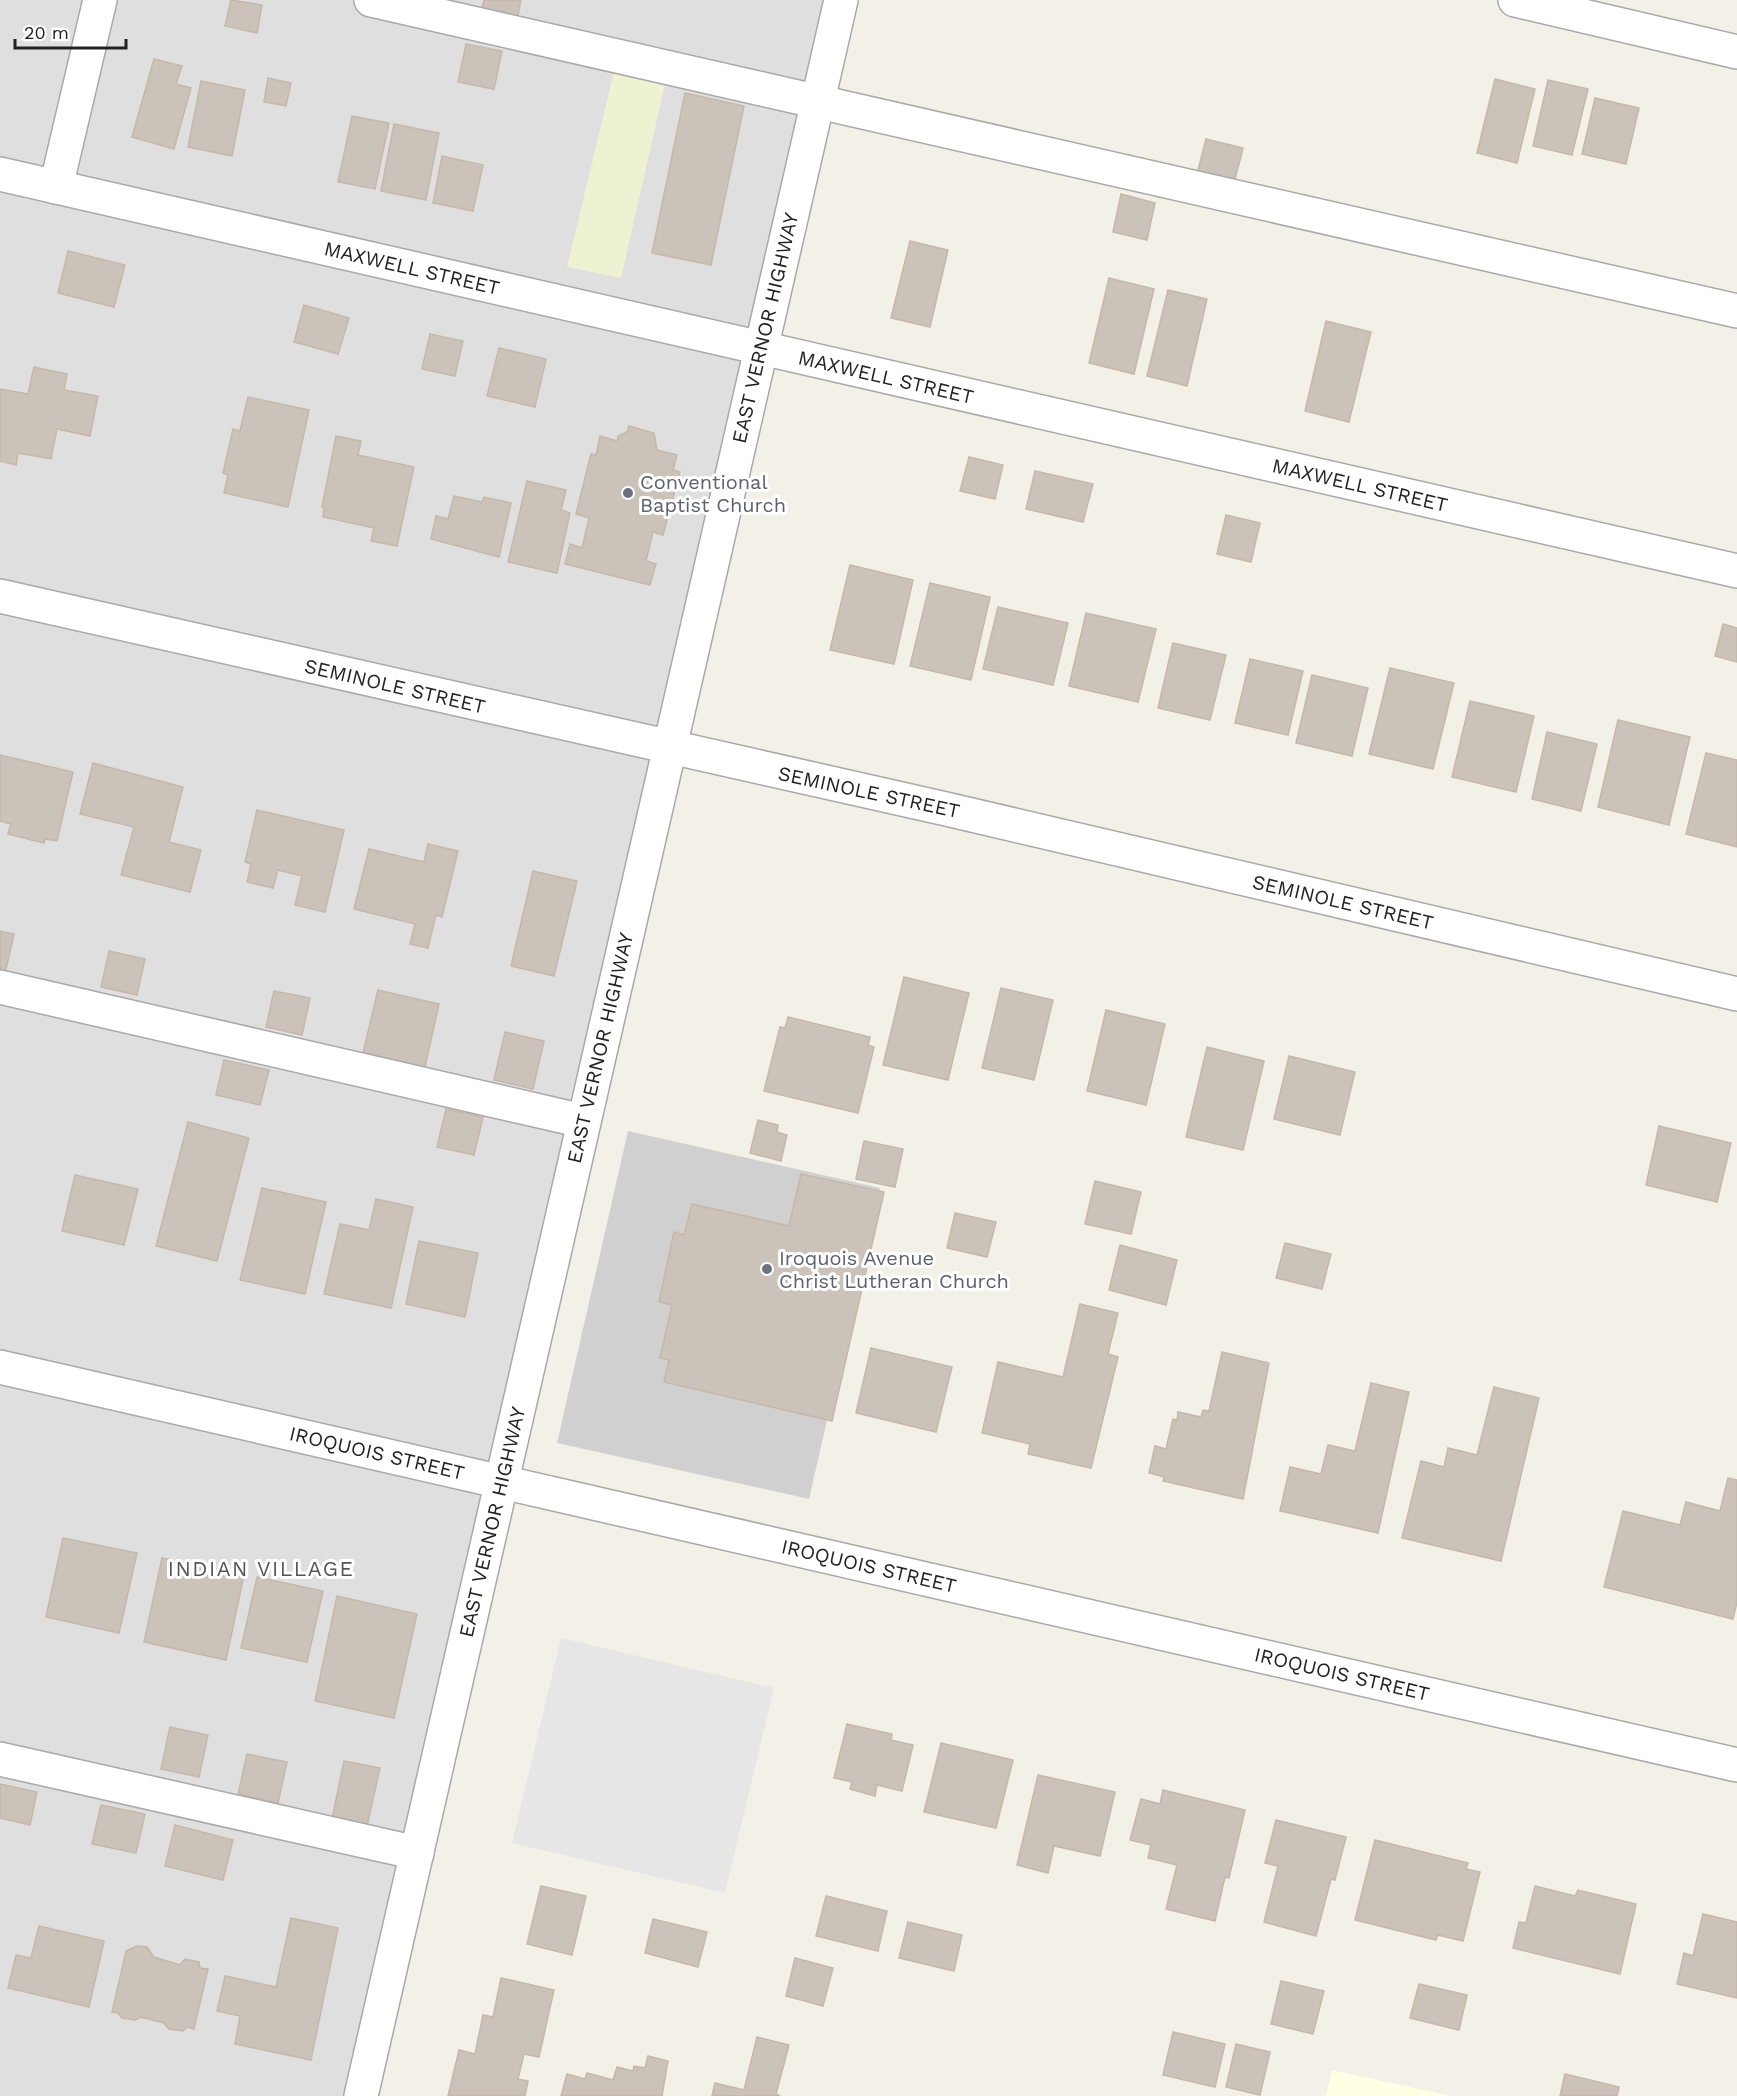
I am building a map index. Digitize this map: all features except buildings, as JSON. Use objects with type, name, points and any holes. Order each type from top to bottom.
[{"type":"street","points":[[56,187],[100,0]]},
{"type":"street","points":[[371,0],[1737,311]]},
{"type":"street","name":"EAST VERNOR HIGHWAY","points":[[361,2096],[841,0]]},
{"type":"street","points":[[1515,0],[1737,52]]},
{"type":"street","name":"MAXWELL STREET","points":[[0,174],[1737,572]]},
{"type":"street","name":"SEMINOLE STREET","points":[[0,596],[946,809],[1737,994]]},
{"type":"street","points":[[0,987],[584,1121]]},
{"type":"street","name":"IROQUOIS STREET","points":[[0,1367],[1737,1765]]},
{"type":"street","points":[[0,1759],[417,1852]]},
{"type":"shaded area","points":[[0,0],[841,0],[361,2096],[0,2096]]},
{"type":"shaded area","points":[[616,63],[667,75],[621,278],[567,267]]},
{"type":"shaded area","points":[[628,1131],[880,1188],[809,1499],[557,1443]]},
{"type":"shaded area","points":[[561,1638],[774,1688],[725,1893],[512,1843]]},
{"type":"shaded area","points":[[1332,2070],[1451,2096],[1326,2096]]},
{"type":"place","name":"Conventional Baptist Church","points":[[628,493]]},
{"type":"place","name":"Iroquois Avenue Christ Lutheran Church","points":[[767,1269]]},
{"type":"district","name":"INDIAN VILLAGE","points":[[261,1569]]}]
